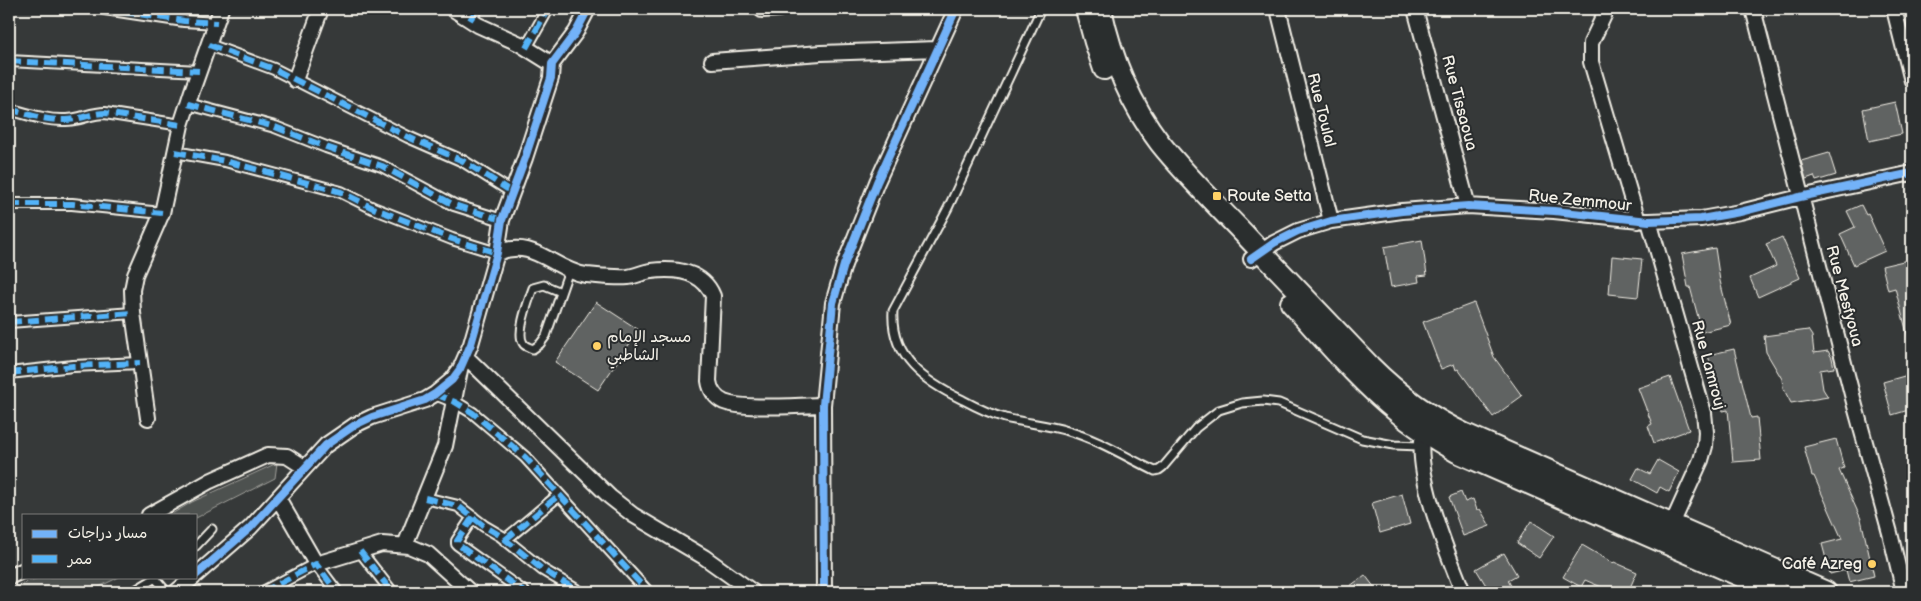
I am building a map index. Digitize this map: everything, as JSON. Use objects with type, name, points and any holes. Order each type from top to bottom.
[{"type":"main road","points":[[1095,15],[1103,65],[1112,88],[1136,131],[1166,169],[1256,255],[1379,396],[1397,413],[1458,452],[1668,534],[1826,592]]},
{"type":"main road","points":[[1668,534],[1777,592]]},
{"type":"street","points":[[105,9],[184,21],[216,23]]},
{"type":"street","points":[[148,418],[131,301],[135,274],[162,213],[181,125],[222,9]]},
{"type":"street","points":[[295,80],[321,9]]},
{"type":"street","points":[[453,9],[473,14],[478,25],[510,39],[552,64]]},
{"type":"street","points":[[526,48],[548,9]]},
{"type":"street","points":[[405,545],[445,446],[463,363],[497,254],[502,220],[525,158],[551,78],[552,64],[576,32],[588,9]]},
{"type":"street","points":[[762,10],[779,9]]},
{"type":"street","points":[[824,592],[823,405],[833,303],[844,265],[877,182],[956,9]]},
{"type":"street","name":"Rue Toulal","points":[[1278,9],[1331,221]]},
{"type":"street","name":"Rue Tissaoua","points":[[1416,9],[1468,206]]},
{"type":"street","name":"Rue Lamrouj","points":[[1607,9],[1591,43],[1591,62],[1704,413],[1706,446],[1668,534]]},
{"type":"street","name":"Rue Mesfyoua","points":[[1753,9],[1800,197],[1904,592]]},
{"type":"street","points":[[1894,9],[1912,81]]},
{"type":"street","points":[[209,45],[274,69],[408,137],[463,161],[512,192]]},
{"type":"street","points":[[712,61],[830,52],[938,49]]},
{"type":"street","points":[[9,61],[199,71]]},
{"type":"street","points":[[188,104],[275,127],[326,148],[382,166],[454,205],[502,220]]},
{"type":"street","points":[[9,109],[56,120],[105,113],[181,125]]},
{"type":"street","points":[[175,152],[232,163],[341,192],[373,208],[459,242],[497,254],[506,249],[527,250],[556,262],[569,270],[586,275],[629,277],[650,271],[674,270],[692,275],[703,280],[710,288],[713,296],[709,381],[710,388],[715,395],[724,402],[738,405],[823,405]]},
{"type":"street","name":"Rue Zemmour","points":[[1256,255],[1298,231],[1331,221],[1402,211],[1468,206],[1554,211],[1643,221],[1701,219],[1912,173]]},
{"type":"street","points":[[9,204],[72,204],[162,213]]},
{"type":"street","points":[[9,322],[59,320],[133,313]]},
{"type":"street","points":[[9,373],[73,366],[140,363]]},
{"type":"street","points":[[198,573],[250,528],[326,445],[355,425],[372,417],[425,400],[444,388],[463,363]]},
{"type":"street","points":[[463,363],[633,515],[704,557],[753,592]]},
{"type":"street","points":[[435,394],[455,402],[487,423],[537,469],[648,592]]},
{"type":"street","points":[[1425,431],[1423,469],[1442,541],[1464,592]]},
{"type":"street","points":[[151,514],[210,480],[268,455],[287,456],[304,467]]},
{"type":"street","points":[[506,540],[559,495]]},
{"type":"street","points":[[278,498],[316,564],[337,592]]},
{"type":"street","points":[[425,498],[458,506],[506,540],[543,570],[580,592]]},
{"type":"street","points":[[473,517],[457,541],[457,544],[524,592]]},
{"type":"street","points":[[262,592],[279,589],[316,564],[382,544],[405,545],[428,554],[470,592]]},
{"type":"street","points":[[360,551],[392,592]]},
{"type":"street","points":[[9,577],[22,571]]},
{"type":"street","points":[[176,592],[193,578]]},
{"type":"lane","points":[[1041,9],[948,208],[893,311],[892,326],[897,342],[908,362],[939,388],[985,411],[1004,418],[1068,431],[1108,446],[1155,471],[1163,467],[1196,428],[1211,416],[1219,410],[1242,402],[1263,401],[1279,403],[1362,439],[1394,445],[1425,431]]},
{"type":"lane","points":[[562,292],[544,284],[533,288],[521,330],[522,341],[525,346],[533,349],[543,340],[562,292],[569,270]]},
{"type":"lane","points":[[198,544],[212,529]]},
{"type":"lane","points":[[138,589],[156,578],[167,592]]},
{"type":"shaded area","points":[[277,463],[275,478],[198,517],[198,514],[172,514],[192,502]]},
{"type":"shaded area","points":[[38,578],[117,578],[89,592],[9,592],[24,583]]},
{"type":"building","points":[[1895,102],[1902,134],[1869,141],[1863,109]]},
{"type":"building","points":[[1829,153],[1836,175],[1816,181],[1814,176],[1806,179],[1801,161]]},
{"type":"building","points":[[1861,205],[1866,215],[1868,214],[1885,251],[1854,265],[1840,234],[1855,227],[1847,211]]},
{"type":"building","points":[[1782,237],[1800,278],[1758,297],[1750,278],[1776,266],[1766,244]]},
{"type":"building","points":[[1422,240],[1427,275],[1418,276],[1419,282],[1391,287],[1384,247]]},
{"type":"building","points":[[1715,248],[1720,281],[1731,325],[1702,332],[1690,287],[1688,287],[1682,254]]},
{"type":"building","points":[[1612,256],[1642,259],[1638,297],[1609,294]]},
{"type":"building","points":[[1912,259],[1912,337],[1908,337],[1895,288],[1888,290],[1882,266]]},
{"type":"building","name":"مسجد الإمام الشاطبي","points":[[596,302],[639,330],[598,390],[555,362]]},
{"type":"building","points":[[1474,303],[1494,357],[1522,396],[1493,417],[1458,369],[1456,370],[1454,364],[1441,369],[1423,322]]},
{"type":"building","points":[[1808,330],[1812,336],[1814,353],[1828,351],[1832,358],[1834,368],[1820,370],[1823,389],[1828,397],[1791,403],[1783,388],[1782,379],[1766,352],[1764,336]]},
{"type":"building","points":[[1734,349],[1751,418],[1757,417],[1761,460],[1733,462],[1728,410],[1723,411],[1708,355]]},
{"type":"building","points":[[1908,375],[1912,388],[1912,409],[1892,415],[1883,382]]},
{"type":"building","points":[[1670,377],[1689,430],[1654,443],[1648,426],[1652,424],[1638,388]]},
{"type":"building","points":[[1836,439],[1844,468],[1839,470],[1861,519],[1874,576],[1849,582],[1846,570],[1830,574],[1822,544],[1842,539],[1814,476],[1812,476],[1804,447]]},
{"type":"building","points":[[1658,460],[1679,472],[1669,492],[1660,487],[1657,493],[1632,479],[1638,468],[1650,474]]},
{"type":"building","points":[[1461,492],[1465,502],[1473,499],[1477,510],[1480,509],[1490,526],[1463,536],[1449,497]]},
{"type":"building","points":[[1402,494],[1410,524],[1380,533],[1372,503]]},
{"type":"building","points":[[1531,521],[1554,536],[1539,558],[1517,543]]},
{"type":"building","points":[[1582,545],[1613,563],[1637,572],[1628,592],[1613,592],[1585,580],[1581,587],[1563,577]]},
{"type":"building","points":[[1504,553],[1517,575],[1508,580],[1514,592],[1490,592],[1476,569]]},
{"type":"building","points":[[1365,575],[1378,592],[1342,592]]},
{"type":"marked path","points":[[105,9],[184,21],[217,23]]},
{"type":"marked path","points":[[470,20],[477,9]]},
{"type":"marked path","points":[[526,48],[548,9]]},
{"type":"marked path","points":[[209,45],[274,69],[408,137],[463,161],[512,192]]},
{"type":"marked path","points":[[9,61],[199,71]]},
{"type":"marked path","points":[[188,104],[275,127],[382,166],[454,205],[502,220]]},
{"type":"marked path","points":[[9,109],[37,117],[59,120],[71,120],[105,113],[181,125]]},
{"type":"marked path","points":[[175,152],[225,161],[341,192],[373,208],[452,239],[497,253]]},
{"type":"marked path","points":[[9,204],[72,204],[162,213]]},
{"type":"marked path","points":[[9,322],[133,313]]},
{"type":"marked path","points":[[9,373],[73,366],[140,363]]},
{"type":"marked path","points":[[435,394],[455,402],[473,413],[525,457],[648,592]]},
{"type":"marked path","points":[[505,540],[559,495]]},
{"type":"marked path","points":[[425,498],[458,506],[484,526],[501,536],[543,570],[580,592]]},
{"type":"marked path","points":[[473,517],[457,541],[457,544],[524,592]]},
{"type":"marked path","points":[[360,551],[392,592]]},
{"type":"marked path","points":[[263,592],[316,564],[337,592]]},
{"type":"cycle path","points":[[198,573],[250,528],[326,445],[355,425],[372,417],[425,400],[452,380],[460,369],[471,344],[497,253],[502,220],[525,158],[551,78],[552,64],[576,32],[588,9]]},
{"type":"cycle path","points":[[824,592],[823,405],[833,303],[844,265],[877,182],[956,9]]},
{"type":"cycle path","points":[[1251,259],[1274,243],[1298,231],[1331,221],[1402,211],[1468,206],[1554,211],[1649,221],[1701,219],[1912,173]]},
{"type":"place","name":"Route Setta","points":[[1217,196]]},
{"type":"place","name":"مسجد الإمام الشاطبي","points":[[597,346]]},
{"type":"place","name":"Café Azreg","points":[[1872,564]]}]
